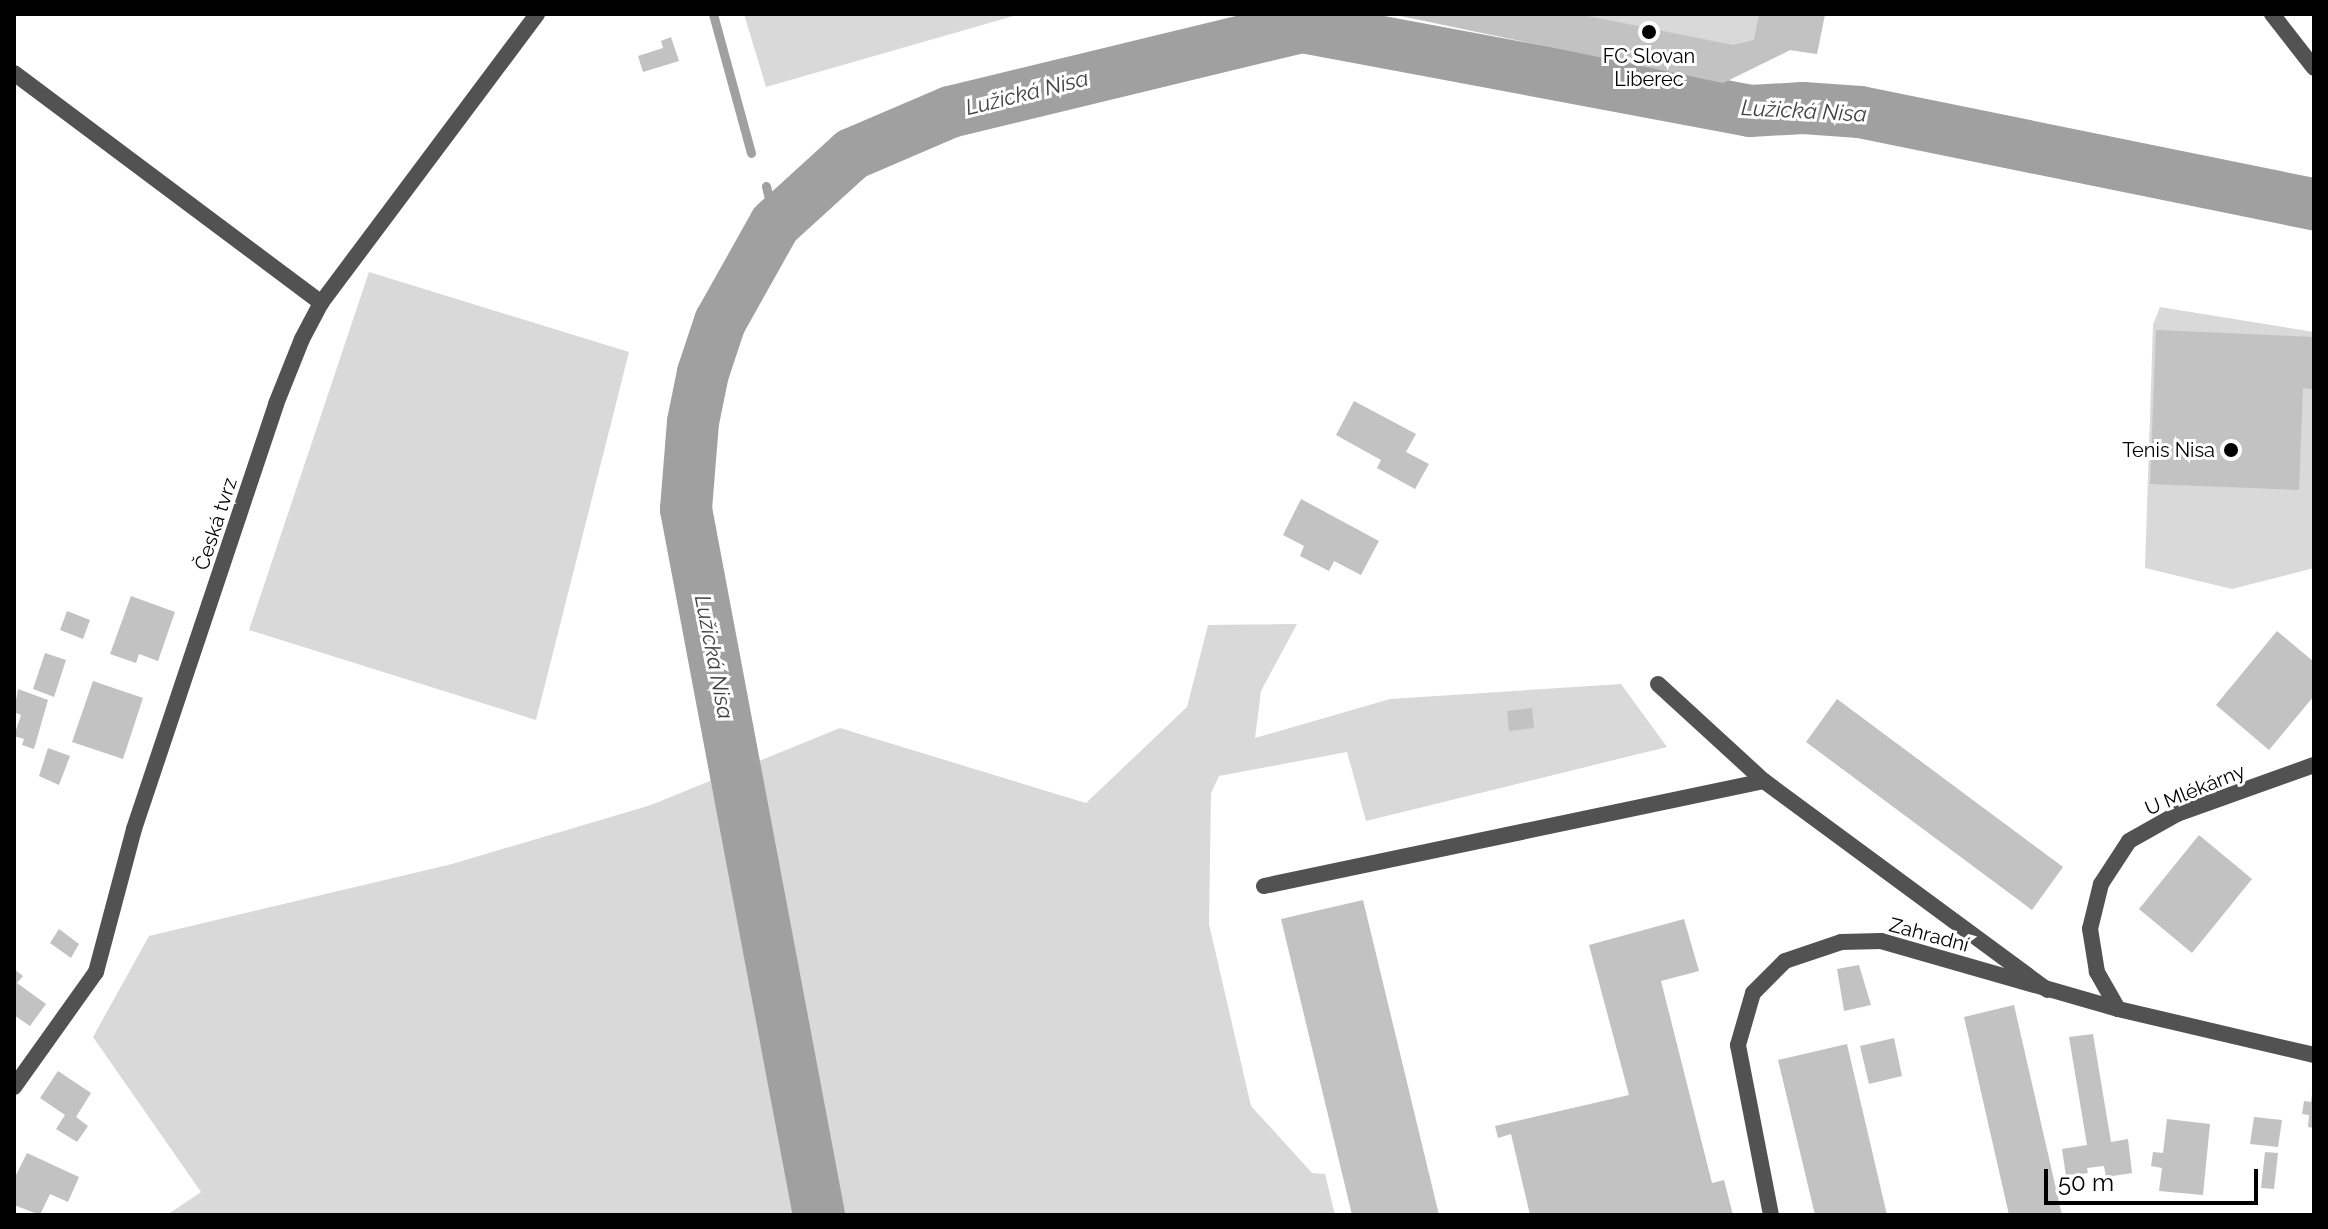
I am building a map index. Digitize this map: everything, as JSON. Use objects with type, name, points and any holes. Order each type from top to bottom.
[{"type":"street","name":"Česká tvrz","points":[[14,1087],[96,972],[134,829],[276,404],[321,303],[537,14]]},
{"type":"street","points":[[2272,14],[2314,68]]},
{"type":"street","points":[[14,73],[321,303]]},
{"type":"street","name":"Zahradní","points":[[1658,684],[1764,781],[2047,990]]},
{"type":"street","name":"U Mlékárny","points":[[2118,1009],[2097,972],[2090,929],[2101,884],[2129,841],[2177,814],[2314,765]]},
{"type":"street","points":[[1264,886],[1764,781]]},
{"type":"street","name":"Zahradní","points":[[1771,1215],[1738,1045],[1753,993],[1785,961],[1841,942],[1881,941],[2118,1009],[2314,1055]]},
{"type":"shaded area","points":[[744,14],[1021,14],[766,87]]},
{"type":"shaded area","name":"FC Slovan Liberec","points":[[1390,14],[1825,14],[1817,54],[1790,50],[1723,83]]},
{"type":"shaded area","points":[[369,272],[629,352],[536,720],[249,630]]},
{"type":"shaded area","name":"Tenis Nisa","points":[[2160,307],[2314,332],[2314,568],[2232,589],[2145,568],[2153,325]]},
{"type":"shaded area","points":[[1297,624],[1261,691],[1255,738],[1390,699],[1621,684],[1667,747],[1366,821],[1347,752],[1219,776],[1211,793],[1209,924],[1251,1106],[1312,1173],[1325,1174],[1335,1215],[167,1215],[201,1192],[93,1037],[149,936],[452,864],[651,805],[840,728],[1086,803],[1187,707],[1208,625]]},
{"type":"building","name":"FC Slovan Liberec","points":[[1578,14],[1733,45],[1754,40],[1759,14],[1825,14],[1817,54],[1790,50],[1723,83],[1397,15]]},
{"type":"building","points":[[671,37],[679,61],[643,72],[638,56],[663,48],[661,41]]},
{"type":"building","points":[[2156,330],[2314,337],[2312,389],[2303,388],[2299,490],[2150,484]]},
{"type":"building","points":[[1354,401],[1416,434],[1406,452],[1429,464],[1415,489],[1377,468],[1381,460],[1336,435]]},
{"type":"building","points":[[1301,499],[1379,541],[1361,575],[1334,561],[1329,571],[1300,556],[1304,546],[1283,535]]},
{"type":"building","points":[[131,596],[175,612],[158,661],[139,654],[136,663],[110,654]]},
{"type":"building","points":[[67,611],[90,620],[83,639],[60,630]]},
{"type":"building","points":[[2277,631],[2314,662],[2314,696],[2269,750],[2216,705]]},
{"type":"building","points":[[45,653],[66,660],[54,697],[33,689]]},
{"type":"building","points":[[93,681],[143,698],[123,759],[72,742]]},
{"type":"building","points":[[18,689],[48,700],[34,749],[22,745],[24,739],[14,736],[21,715],[14,712]]},
{"type":"building","points":[[1837,699],[2063,867],[2032,910],[1806,742]]},
{"type":"building","points":[[1532,708],[1534,728],[1509,731],[1507,711]]},
{"type":"building","points":[[48,748],[70,756],[59,785],[39,776]]},
{"type":"building","points":[[2199,835],[2252,879],[2192,953],[2139,909]]},
{"type":"building","points":[[1363,900],[1439,1215],[1352,1215],[1281,919]]},
{"type":"building","points":[[1684,919],[1699,971],[1661,981],[1712,1183],[1724,1180],[1733,1215],[1530,1215],[1511,1134],[1498,1138],[1495,1126],[1629,1095],[1589,945]]},
{"type":"building","points":[[59,929],[79,944],[71,958],[50,943]]},
{"type":"building","points":[[1859,965],[1871,1005],[1844,1011],[1837,969]]},
{"type":"building","points":[[14,969],[23,976],[17,983],[46,1004],[30,1026],[14,1015]]},
{"type":"building","points":[[2014,1005],[2062,1215],[2009,1215],[1964,1017]]},
{"type":"building","points":[[2093,1034],[2111,1142],[2128,1139],[2132,1173],[2106,1177],[2104,1166],[2087,1168],[2088,1173],[2066,1176],[2062,1149],[2087,1145],[2069,1037]]},
{"type":"building","points":[[1894,1038],[1902,1076],[1869,1084],[1860,1046]]},
{"type":"building","points":[[1847,1044],[1887,1215],[1815,1215],[1778,1060]]},
{"type":"building","points":[[58,1071],[91,1093],[76,1117],[88,1126],[77,1142],[56,1129],[65,1115],[40,1098]]},
{"type":"building","points":[[2312,1094],[2314,1128],[2308,1127],[2309,1115],[2302,1114],[2304,1101],[2311,1102]]},
{"type":"building","points":[[2254,1117],[2282,1120],[2278,1147],[2250,1144]]},
{"type":"building","points":[[2167,1119],[2210,1124],[2203,1195],[2159,1191],[2162,1168],[2151,1166],[2153,1152],[2163,1153]]},
{"type":"building","points":[[2265,1152],[2278,1153],[2274,1189],[2261,1188]]},
{"type":"building","points":[[27,1153],[79,1177],[68,1202],[50,1194],[40,1215],[14,1205],[14,1179]]},
{"type":"waterway","points":[[713,14],[751,153]]},
{"type":"waterway","name":"Lužická Nisa","points":[[819,1215],[686,509],[693,422],[703,373],[720,322],[775,224],[852,154],[950,112],[1302,27],[1750,111],[1803,108],[1860,112],[2314,204]]},
{"type":"waterway","points":[[766,186],[775,224]]},
{"type":"place","name":"FC Slovan Liberec","points":[[1649,32]]},
{"type":"place","name":"Tenis Nisa","points":[[2231,450]]}]
